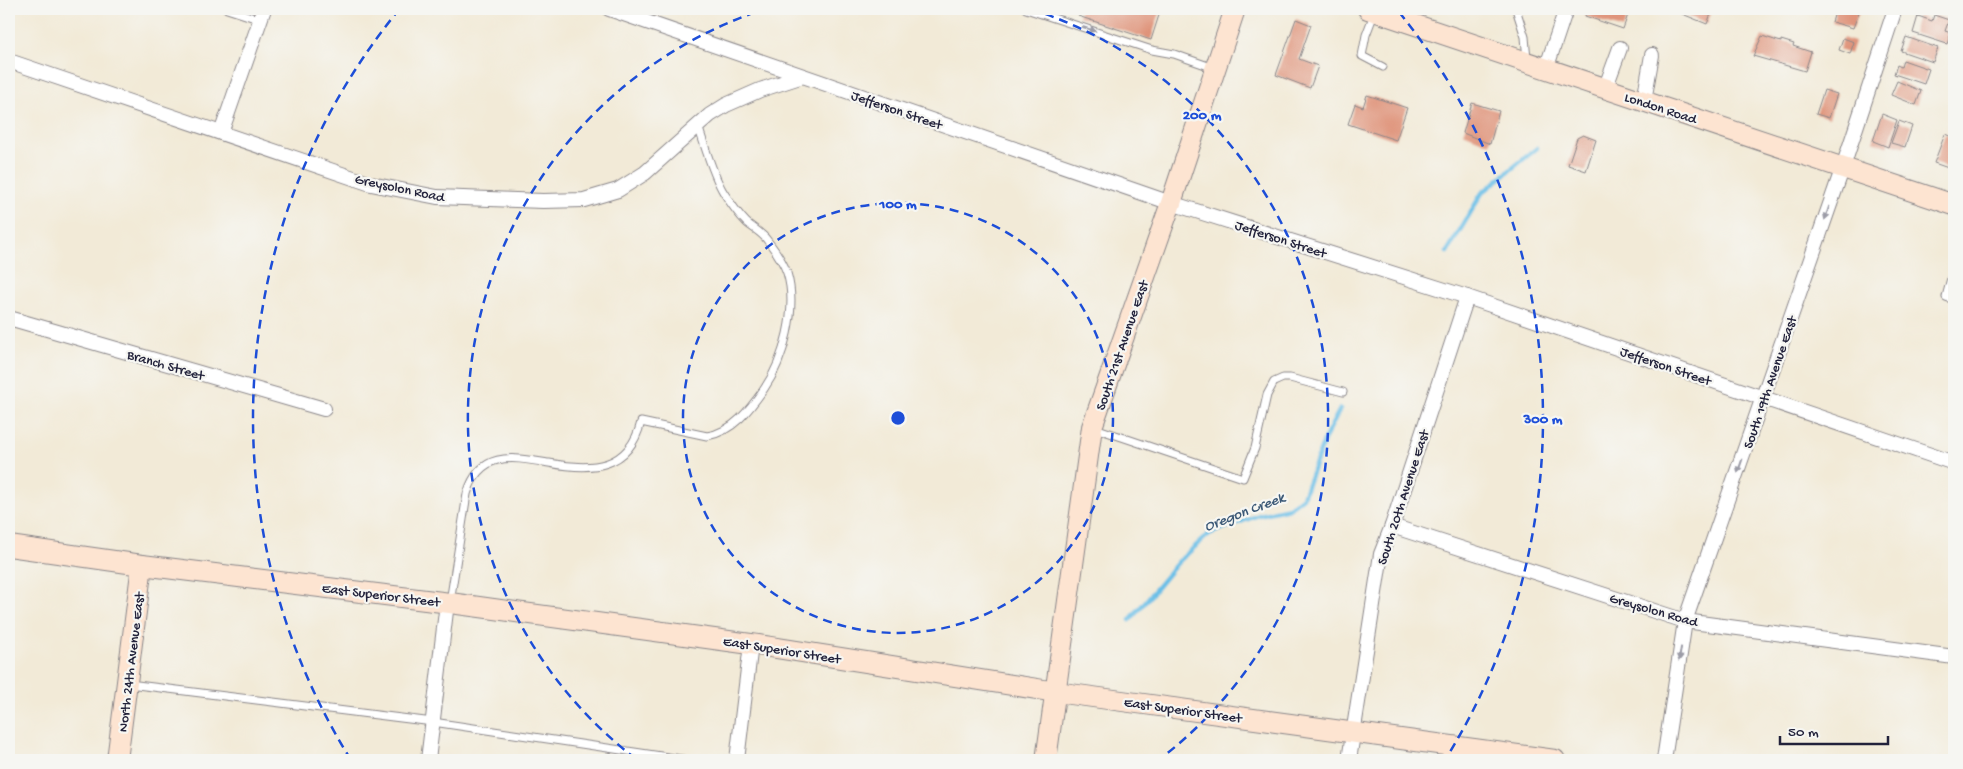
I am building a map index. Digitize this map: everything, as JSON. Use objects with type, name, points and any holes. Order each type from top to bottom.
[{"type":"street","name":"Jefferson Street","points":[[609,9],[1171,202],[1467,297],[1954,463]]},
{"type":"street","name":"South 21st Avenue East","points":[[1046,760],[1092,427],[1171,202],[1235,9]]},
{"type":"street","points":[[1537,66],[1566,9]]},
{"type":"street","name":"South 19th Avenue East","points":[[1664,760],[1685,621],[1764,399],[1895,9]]},
{"type":"street","name":"London Road","points":[[1380,11],[1537,66],[1843,167],[1954,206]]},
{"type":"street","points":[[221,133],[262,14]]},
{"type":"street","points":[[1605,89],[1620,48]]},
{"type":"street","points":[[1644,101],[1652,55]]},
{"type":"street","name":"Greysolon Road","points":[[9,61],[355,179],[411,193],[452,198],[570,201],[597,197],[630,184],[657,164],[698,126],[726,105],[745,96],[803,76]]},
{"type":"street","name":"South 20th Avenue East","points":[[1349,760],[1381,554],[1392,526],[1467,297]]},
{"type":"street","name":"Branch Street","points":[[9,318],[324,409]]},
{"type":"street","name":"Greysolon Road","points":[[1392,526],[1685,621],[1954,657]]},
{"type":"street","name":"East Superior Street","points":[[9,546],[751,644],[1056,692],[1555,760]]},
{"type":"street","name":"North 24th Avenue East","points":[[117,760],[142,565]]},
{"type":"street","points":[[428,760],[448,603]]},
{"type":"street","points":[[737,760],[751,644]]},
{"type":"lane","points":[[227,9],[262,14]]},
{"type":"lane","points":[[1026,9],[1214,68]]},
{"type":"lane","points":[[1049,9],[1058,19]]},
{"type":"lane","points":[[1516,9],[1537,66]]},
{"type":"lane","points":[[1380,11],[1366,35],[1362,56],[1383,67]]},
{"type":"lane","points":[[448,603],[467,494],[471,483],[482,468],[498,460],[512,458],[572,466],[612,463],[630,448],[642,422],[707,436],[716,434],[734,424],[751,407],[778,364],[784,350],[788,324],[789,296],[786,272],[766,239],[737,212],[722,191],[698,126]]},
{"type":"lane","points":[[1954,267],[1946,297],[1954,300]]},
{"type":"lane","points":[[1092,427],[1243,478],[1255,448],[1267,395],[1274,382],[1283,378],[1290,378],[1343,392]]},
{"type":"lane","points":[[128,684],[433,722],[688,760]]},
{"type":"building","points":[[1081,9],[1149,9],[1160,12],[1151,40],[1078,16]]},
{"type":"building","points":[[1587,9],[1630,9],[1623,29],[1585,16]]},
{"type":"building","points":[[1670,9],[1713,9],[1707,24]]},
{"type":"building","points":[[1836,9],[1859,12],[1853,28],[1832,22]]},
{"type":"building","points":[[1934,15],[1949,20],[1945,31],[1951,33],[1947,44],[1913,33],[1918,16],[1932,21]]},
{"type":"building","points":[[1296,19],[1311,25],[1299,59],[1318,66],[1310,88],[1276,75]]},
{"type":"building","points":[[1762,36],[1794,44],[1793,46],[1811,52],[1805,71],[1753,56]]},
{"type":"building","points":[[1906,37],[1938,48],[1933,62],[1901,51]]},
{"type":"building","points":[[1843,38],[1854,42],[1850,54],[1839,50]]},
{"type":"building","points":[[1903,60],[1929,69],[1924,84],[1894,74],[1897,65],[1901,67]]},
{"type":"building","points":[[1897,81],[1921,91],[1916,105],[1891,95]]},
{"type":"building","points":[[1824,90],[1837,94],[1829,118],[1816,114]]},
{"type":"building","points":[[1367,95],[1407,108],[1396,140],[1348,124],[1355,104],[1363,107]]},
{"type":"building","points":[[1472,103],[1499,111],[1490,144],[1463,133]]},
{"type":"building","points":[[1882,114],[1897,120],[1888,147],[1873,141]]},
{"type":"building","points":[[1899,121],[1912,126],[1905,147],[1891,143]]},
{"type":"building","points":[[1945,134],[1954,138],[1954,170],[1934,163]]},
{"type":"building","points":[[1583,135],[1596,140],[1586,171],[1568,165],[1577,138]]},
{"type":"waterway","name":"Oregon Creek","points":[[1447,252],[1482,193],[1537,148]]},
{"type":"waterway","name":"Oregon Creek","points":[[1130,620],[1178,562],[1209,534],[1259,515],[1289,508],[1303,497],[1325,438],[1340,409]]}]
